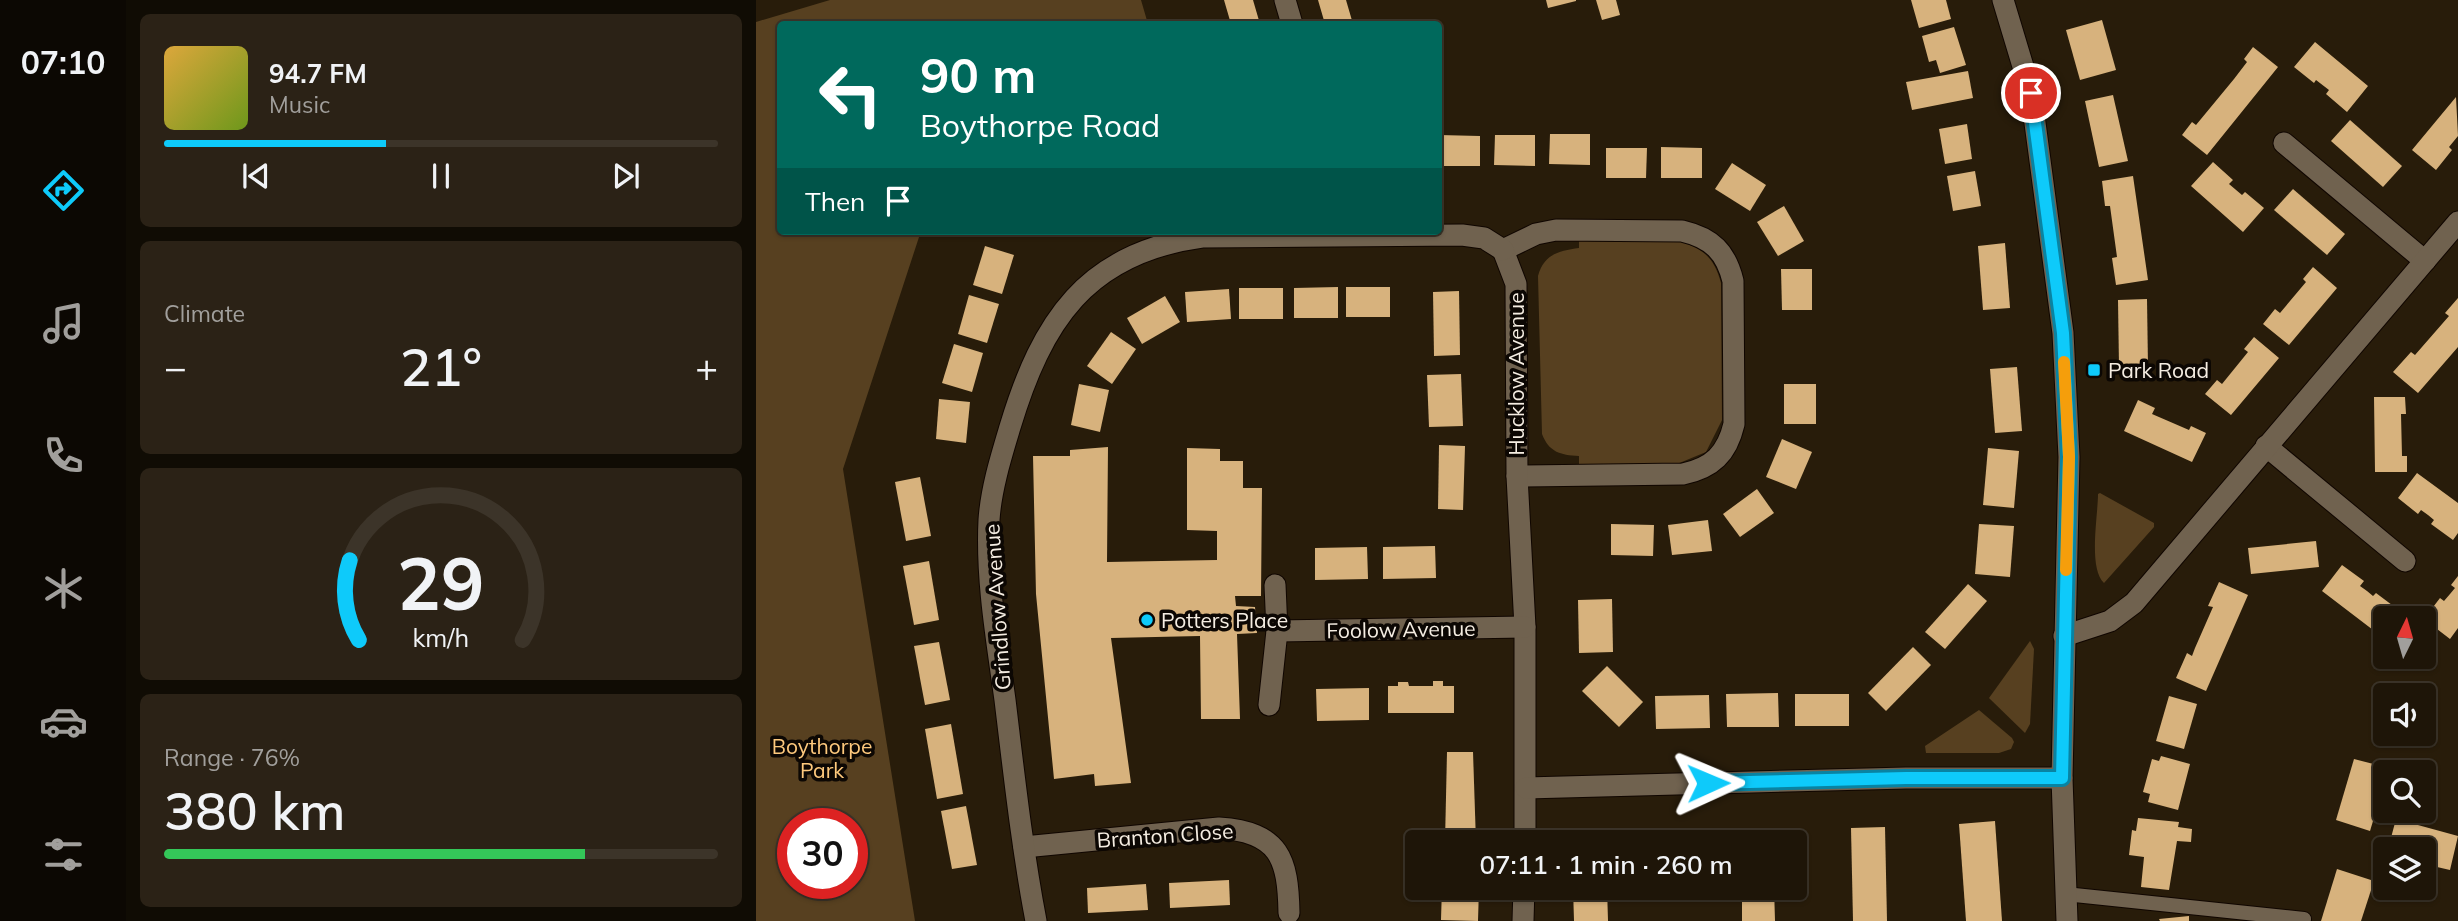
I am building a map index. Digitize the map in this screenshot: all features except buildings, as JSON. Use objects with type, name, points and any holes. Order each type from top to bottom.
[{"type":"street","points":[[1285,0],[1291,21]]},
{"type":"street","points":[[2003,0],[2031,93],[2063,333],[2069,457],[2062,778],[2067,921]]},
{"type":"street","points":[[2284,143],[2425,261]]},
{"type":"street","points":[[2064,636],[2110,621],[2134,603],[2458,222]]},
{"type":"street","name":"Hucklow Avenue","points":[[1517,477],[1683,474],[1703,470],[1718,459],[1730,443],[1734,424],[1733,281],[1728,260],[1716,246],[1700,235],[1682,231],[1556,230],[1536,234],[1503,250],[1516,284],[1517,477],[1525,627],[1525,830]]},
{"type":"street","name":"Grindlow Avenue","points":[[1037,921],[1024,847],[994,620],[989,520],[999,463],[1015,410],[1032,363],[1055,321],[1088,282],[1134,253],[1168,241],[1202,236],[1462,235],[1484,238],[1503,250]]},
{"type":"street","points":[[2266,446],[2406,561]]},
{"type":"street","points":[[1269,705],[1276,631],[1275,586]]},
{"type":"street","name":"Foolow Avenue","points":[[1276,631],[1525,627]]},
{"type":"street","points":[[1526,788],[1906,778],[2062,778]]},
{"type":"street","name":"Branton Close","points":[[1024,847],[1219,828],[1244,830],[1268,842],[1280,855],[1288,875],[1289,913]]},
{"type":"street","points":[[1523,921],[1524,900]]},
{"type":"lane","points":[[2065,894],[2304,919]]},
{"type":"green space","name":"Boythorpe Park","points":[[830,0],[1141,0],[1147,21],[777,21],[777,235],[920,235],[843,469],[915,921],[756,921],[756,22]]},
{"type":"green space","points":[[1579,241],[1681,242],[1703,252],[1716,268],[1721,283],[1722,420],[1706,452],[1677,464],[1579,465],[1579,456],[1566,455],[1548,445],[1542,434],[1538,276],[1548,258],[1559,252],[1579,248]]},
{"type":"green space","points":[[2100,493],[2154,523],[2154,527],[2104,583],[2099,576],[2095,554]]},
{"type":"green space","points":[[2030,641],[2034,649],[2030,724],[2025,733],[1989,698]]},
{"type":"green space","points":[[1979,710],[2012,738],[2014,742],[2011,749],[1999,753],[1926,753],[1925,746]]},
{"type":"slow traffic","points":[[2064,362],[2069,457],[2066,570]]},
{"type":"place","name":"Park Road","points":[[2094,370]]},
{"type":"place","name":"Potters Place","points":[[1147,620]]},
{"type":"route","points":[[1708,783],[1906,778],[2062,778],[2069,457],[2063,333],[2031,93]]}]
